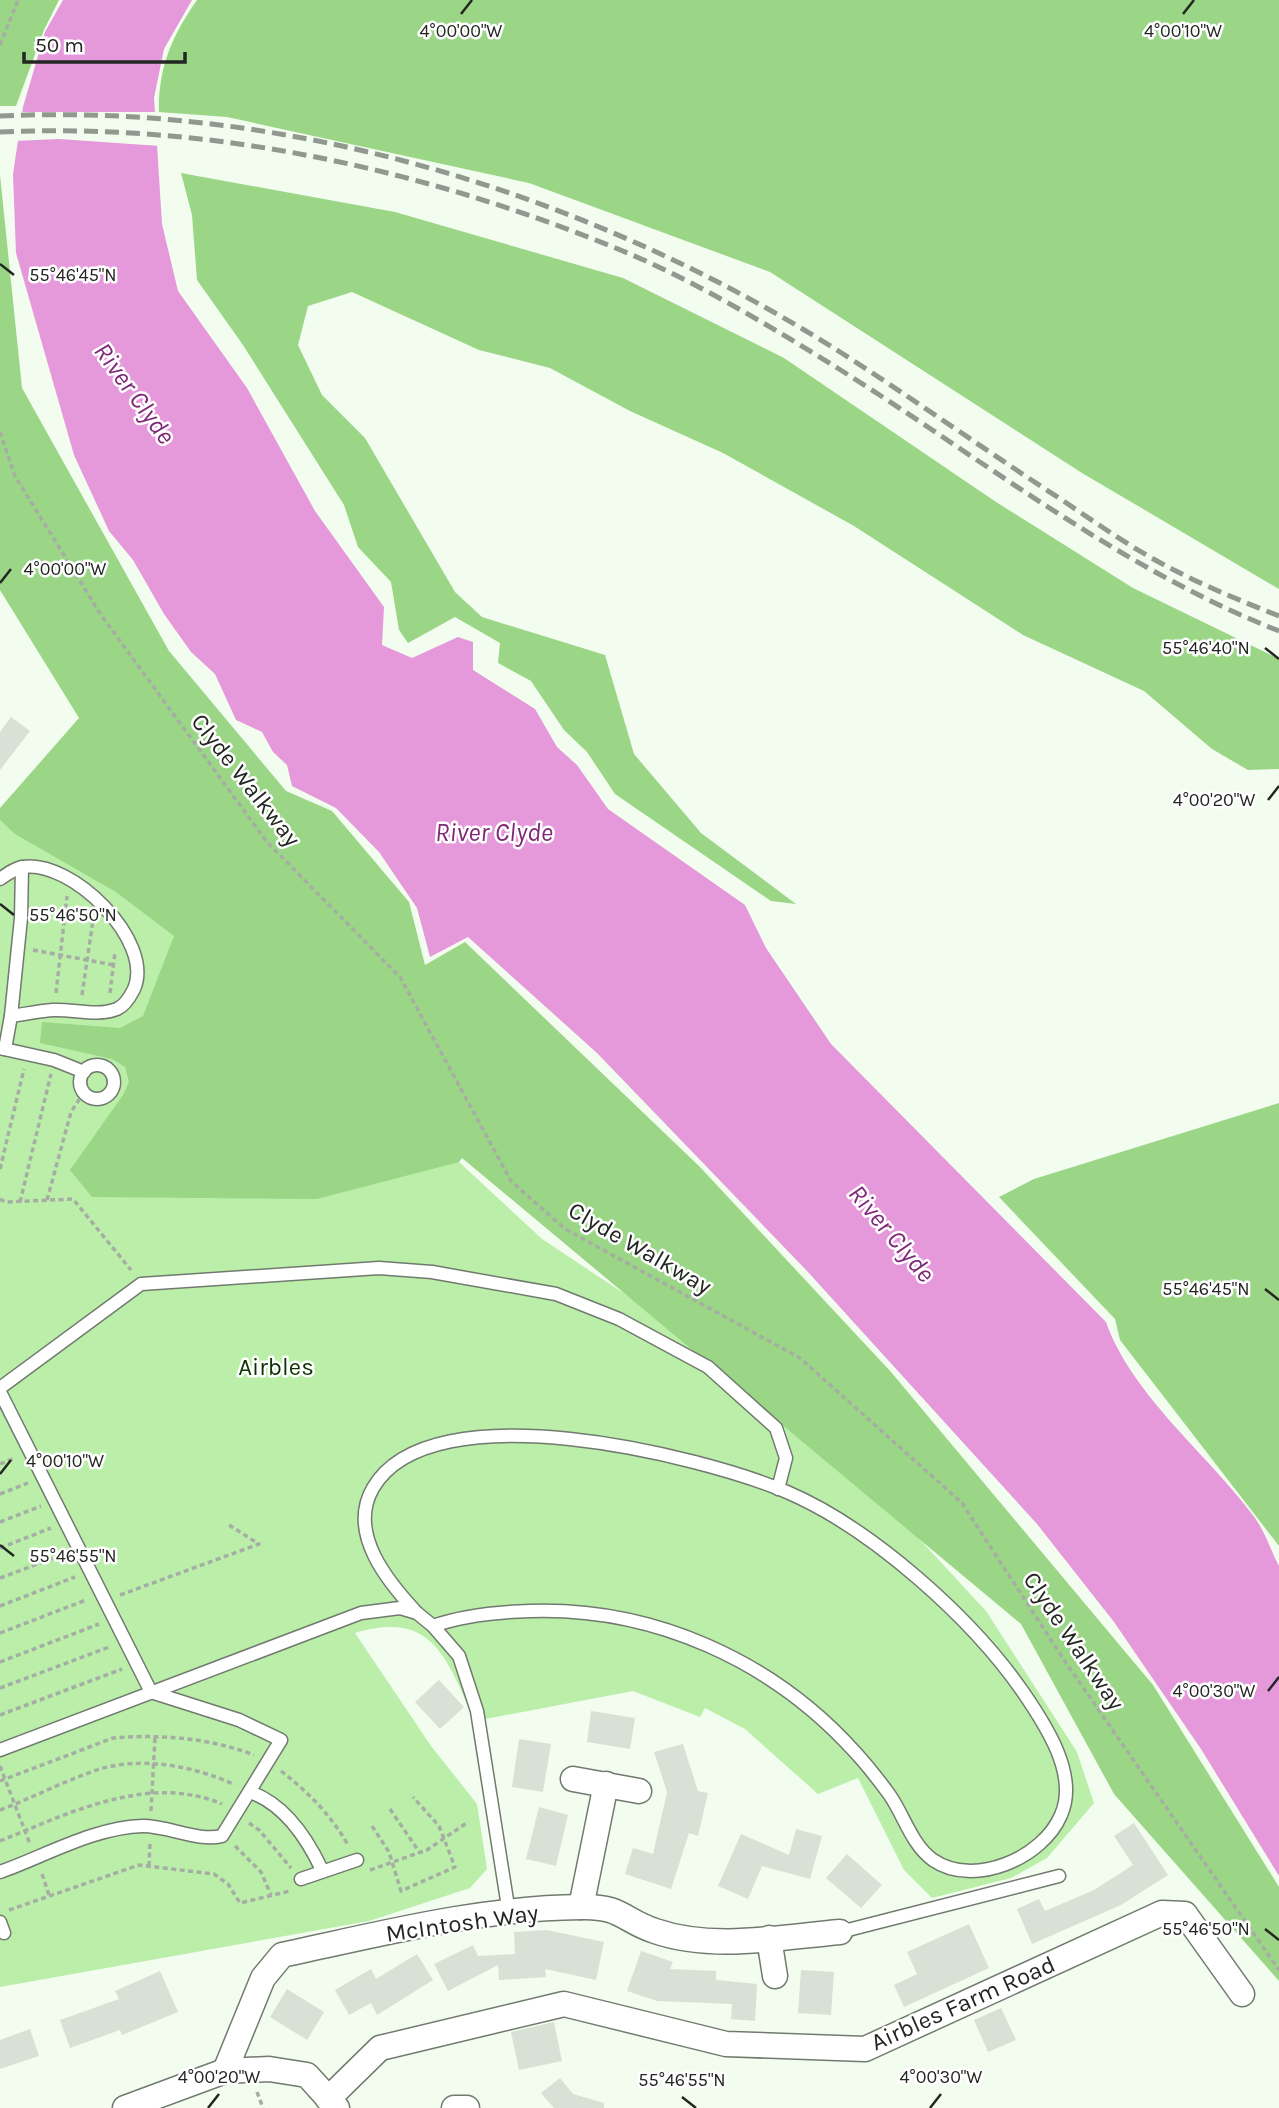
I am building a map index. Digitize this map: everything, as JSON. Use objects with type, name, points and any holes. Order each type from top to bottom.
[{"type":"street","points":[[573,1779],[639,1791]]},
{"type":"street","points":[[581,1907],[606,1784]]},
{"type":"street","name":"McIntosh Way","points":[[225,2071],[262,1978],[282,1955],[459,1918],[581,1907],[615,1909],[655,1931],[719,1942],[840,1932]]},
{"type":"street","name":"Airbles Farm Road","points":[[332,2103],[380,2048],[564,2004],[726,2044],[865,2049],[1162,1913],[1185,1914],[1242,1994]]},
{"type":"street","points":[[769,1938],[775,1976]]},
{"type":"street","points":[[125,2108],[225,2071],[269,2069],[307,2075],[332,2103]]},
{"type":"street","points":[[454,2108],[467,2108]]},
{"type":"lane","points":[[22,867],[11,1016],[3,1049],[54,1060],[84,1072],[99,1066],[109,1071],[114,1081],[112,1091],[103,1098],[93,1098],[84,1092],[80,1082],[84,1072]]},
{"type":"lane","points":[[0,879],[22,867],[52,870],[70,880],[125,932],[135,951],[138,980],[131,995],[116,1009],[99,1013],[54,1010],[11,1016]]},
{"type":"lane","points":[[0,1872],[105,1833],[151,1827],[169,1828],[213,1839],[222,1836],[281,1740],[239,1720],[151,1692],[0,1390],[141,1284],[379,1268],[432,1272],[556,1294],[619,1319],[708,1367],[776,1428],[786,1458],[778,1489]]},
{"type":"lane","points":[[433,1626],[500,1612],[560,1610],[620,1617],[691,1638],[776,1683],[833,1730],[888,1793],[912,1837],[934,1861],[953,1870],[971,1872],[1020,1857],[1046,1838],[1059,1820],[1066,1802],[1062,1768],[1046,1726],[986,1644],[942,1601],[851,1528],[809,1502],[675,1455],[625,1445],[482,1437],[427,1446],[405,1457],[376,1483],[367,1500],[365,1518],[368,1540],[378,1564],[417,1614],[433,1626],[459,1656],[477,1711],[509,1913]]},
{"type":"lane","points":[[0,1750],[361,1613],[400,1608],[417,1614]]},
{"type":"lane","points":[[250,1792],[261,1796],[289,1820],[304,1837],[322,1870]]},
{"type":"lane","points":[[301,1879],[357,1860]]},
{"type":"lane","name":"McIntosh Way","points":[[840,1932],[1059,1876]]},
{"type":"path","points":[[0,45],[18,0]]},
{"type":"path","name":"Clyde Walkway","points":[[0,432],[15,476],[101,615],[259,831],[400,977],[511,1181],[565,1229],[800,1358],[962,1503],[1064,1660],[1279,1970]]},
{"type":"path","points":[[54,1010],[70,880]]},
{"type":"path","points":[[80,1011],[96,902]]},
{"type":"path","points":[[116,1009],[110,996],[115,945],[125,932]]},
{"type":"path","points":[[18,947],[114,965]]},
{"type":"path","points":[[0,1169],[28,1053]]},
{"type":"path","points":[[20,1202],[54,1060]]},
{"type":"path","points":[[47,1200],[71,1112],[84,1092]]},
{"type":"path","points":[[0,1199],[5,1202],[67,1199],[80,1205],[141,1284]]},
{"type":"path","points":[[0,1494],[43,1477]]},
{"type":"path","points":[[0,1522],[55,1501]]},
{"type":"path","points":[[0,1548],[66,1522]]},
{"type":"path","points":[[0,1633],[259,1544],[229,1525]]},
{"type":"path","points":[[0,1578],[79,1549]]},
{"type":"path","points":[[0,1606],[90,1572]]},
{"type":"path","points":[[0,1662],[114,1618]]},
{"type":"path","points":[[0,1688],[126,1641]]},
{"type":"path","points":[[0,1715],[137,1664]]},
{"type":"path","points":[[149,1866],[155,1737]]},
{"type":"path","points":[[0,1810],[96,1770],[126,1765],[193,1769],[250,1792]]},
{"type":"path","points":[[0,1766],[49,1895]]},
{"type":"path","points":[[0,1840],[125,1795],[152,1792],[195,1795],[221,1803],[259,1830],[301,1879],[299,1889],[240,1903],[228,1884],[214,1874],[139,1865],[0,1913]]},
{"type":"path","points":[[372,1826],[389,1852],[401,1891],[455,1867],[439,1826],[413,1797]]},
{"type":"path","points":[[390,1809],[420,1853]]},
{"type":"path","points":[[222,1836],[244,1853],[261,1872],[271,1896]]},
{"type":"green space","points":[[0,0],[59,0],[44,30],[16,106],[0,106]]},
{"type":"green space","points":[[197,0],[1279,0],[1279,589],[1082,473],[770,272],[529,183],[227,117],[159,112],[161,81],[168,53],[180,26]]},
{"type":"green space","points":[[181,173],[395,212],[623,278],[784,358],[996,502],[1133,588],[1279,659],[1279,769],[1248,770],[1212,749],[1144,691],[1023,635],[854,526],[723,453],[630,411],[550,368],[479,350],[352,292],[308,306],[298,345],[322,395],[365,438],[455,592],[482,617],[605,655],[634,754],[701,833],[796,904],[771,901],[615,794],[587,752],[564,730],[531,681],[498,663],[500,643],[455,617],[408,643],[399,630],[391,582],[358,547],[344,505],[243,345],[197,280],[192,215]]},
{"type":"green space","points":[[0,175],[22,388],[169,651],[286,791],[332,811],[409,902],[425,965],[465,942],[700,1167],[891,1372],[1153,1685],[1279,1887],[1279,1981],[1114,1794],[1021,1624],[462,1158],[459,1162],[317,1199],[92,1197],[70,1170],[123,1095],[129,1082],[125,1067],[112,1059],[40,1043],[42,1022],[120,1028],[143,1016],[174,936],[116,892],[15,834],[0,820],[0,808],[79,718],[0,590]]},
{"type":"green space","name":"Airbles","points":[[11,797],[446,1150],[542,1239],[801,1411],[986,1611],[1077,1752],[1094,1803],[1047,1858],[1011,1878],[932,1898],[904,1870],[858,1778],[818,1794],[745,1729],[705,1708],[700,1717],[633,1691],[475,1721],[456,1678],[434,1645],[420,1634],[403,1628],[382,1627],[355,1633],[431,1746],[477,1804],[487,1869],[470,1888],[369,1921],[0,1987],[0,808]]},
{"type":"green space","points":[[1279,1103],[1279,1546],[1120,1340],[1115,1319],[999,1197],[1034,1179]]},
{"type":"water","name":"River Clyde","points":[[63,0],[192,0],[164,49],[154,98],[162,224],[178,291],[247,388],[315,511],[384,607],[382,645],[412,658],[458,637],[473,642],[473,670],[535,709],[557,747],[577,765],[608,809],[745,905],[766,948],[831,1044],[1106,1322],[1118,1349],[1152,1400],[1259,1523],[1279,1566],[1279,1876],[1201,1749],[1114,1622],[1037,1524],[807,1271],[597,1053],[468,937],[430,957],[417,908],[379,852],[336,808],[292,786],[287,765],[273,752],[262,732],[236,720],[215,674],[191,652],[164,614],[133,560],[109,531],[74,455],[16,253],[13,174],[23,107],[45,32]]},
{"type":"pier","points":[[19,112],[158,112],[160,146],[59,139],[14,141]]},
{"type":"building","points":[[11,717],[30,731],[0,770],[0,732]]},
{"type":"building","points":[[439,1680],[464,1707],[440,1729],[415,1702]]},
{"type":"building","points":[[591,1711],[635,1718],[630,1749],[587,1742]]},
{"type":"building","points":[[519,1739],[551,1744],[543,1792],[512,1787]]},
{"type":"building","points":[[683,1744],[698,1791],[708,1793],[698,1836],[689,1833],[671,1889],[625,1874],[633,1848],[653,1854],[667,1792],[654,1752]]},
{"type":"building","points":[[539,1807],[568,1815],[556,1866],[526,1859]]},
{"type":"building","points":[[1134,1823],[1168,1875],[1121,1905],[1032,1944],[1017,1909],[1039,1899],[1045,1911],[1094,1890],[1133,1865],[1114,1836]]},
{"type":"building","points":[[796,1829],[822,1836],[810,1879],[762,1866],[748,1899],[718,1886],[741,1834],[789,1855]]},
{"type":"building","points":[[847,1854],[882,1885],[861,1908],[826,1878]]},
{"type":"building","points":[[969,1924],[989,1968],[904,2007],[894,1985],[917,1974],[907,1952]]},
{"type":"building","points":[[547,1930],[604,1942],[596,1980],[545,1969],[546,1977],[499,1980],[498,1965],[448,1991],[434,1964],[473,1945],[478,1956],[515,1954],[514,1932]]},
{"type":"building","points":[[641,1951],[673,1962],[670,1969],[716,1971],[716,1980],[757,1984],[755,2021],[731,2019],[732,2004],[657,2001],[627,1991]]},
{"type":"building","points":[[417,1954],[433,1980],[377,2015],[371,2003],[349,2015],[335,1990],[371,1969],[376,1979]]},
{"type":"building","points":[[801,1970],[834,1972],[831,2015],[798,2013]]},
{"type":"building","points":[[160,1971],[178,2012],[122,2035],[120,2030],[70,2048],[60,2020],[119,1999],[115,1991]]},
{"type":"building","points":[[287,1989],[324,2012],[307,2040],[270,2017]]},
{"type":"building","points":[[1001,2008],[1016,2040],[988,2052],[974,2020]]},
{"type":"building","points":[[554,2022],[562,2061],[519,2070],[511,2032]]},
{"type":"building","points":[[30,2029],[39,2056],[0,2069],[0,2040]]},
{"type":"building","points":[[560,2078],[573,2094],[604,2103],[604,2108],[554,2108],[541,2093]]},
{"type":"railway","points":[[0,116],[110,116],[220,125],[330,143],[438,170],[543,205],[646,247],[745,296],[840,352],[1147,555],[1201,583],[1279,616]]},
{"type":"railway","points":[[0,132],[81,131],[161,135],[242,144],[321,158],[400,176],[478,199],[630,254],[684,279],[789,338],[1053,510],[1163,576],[1279,631]]}]
